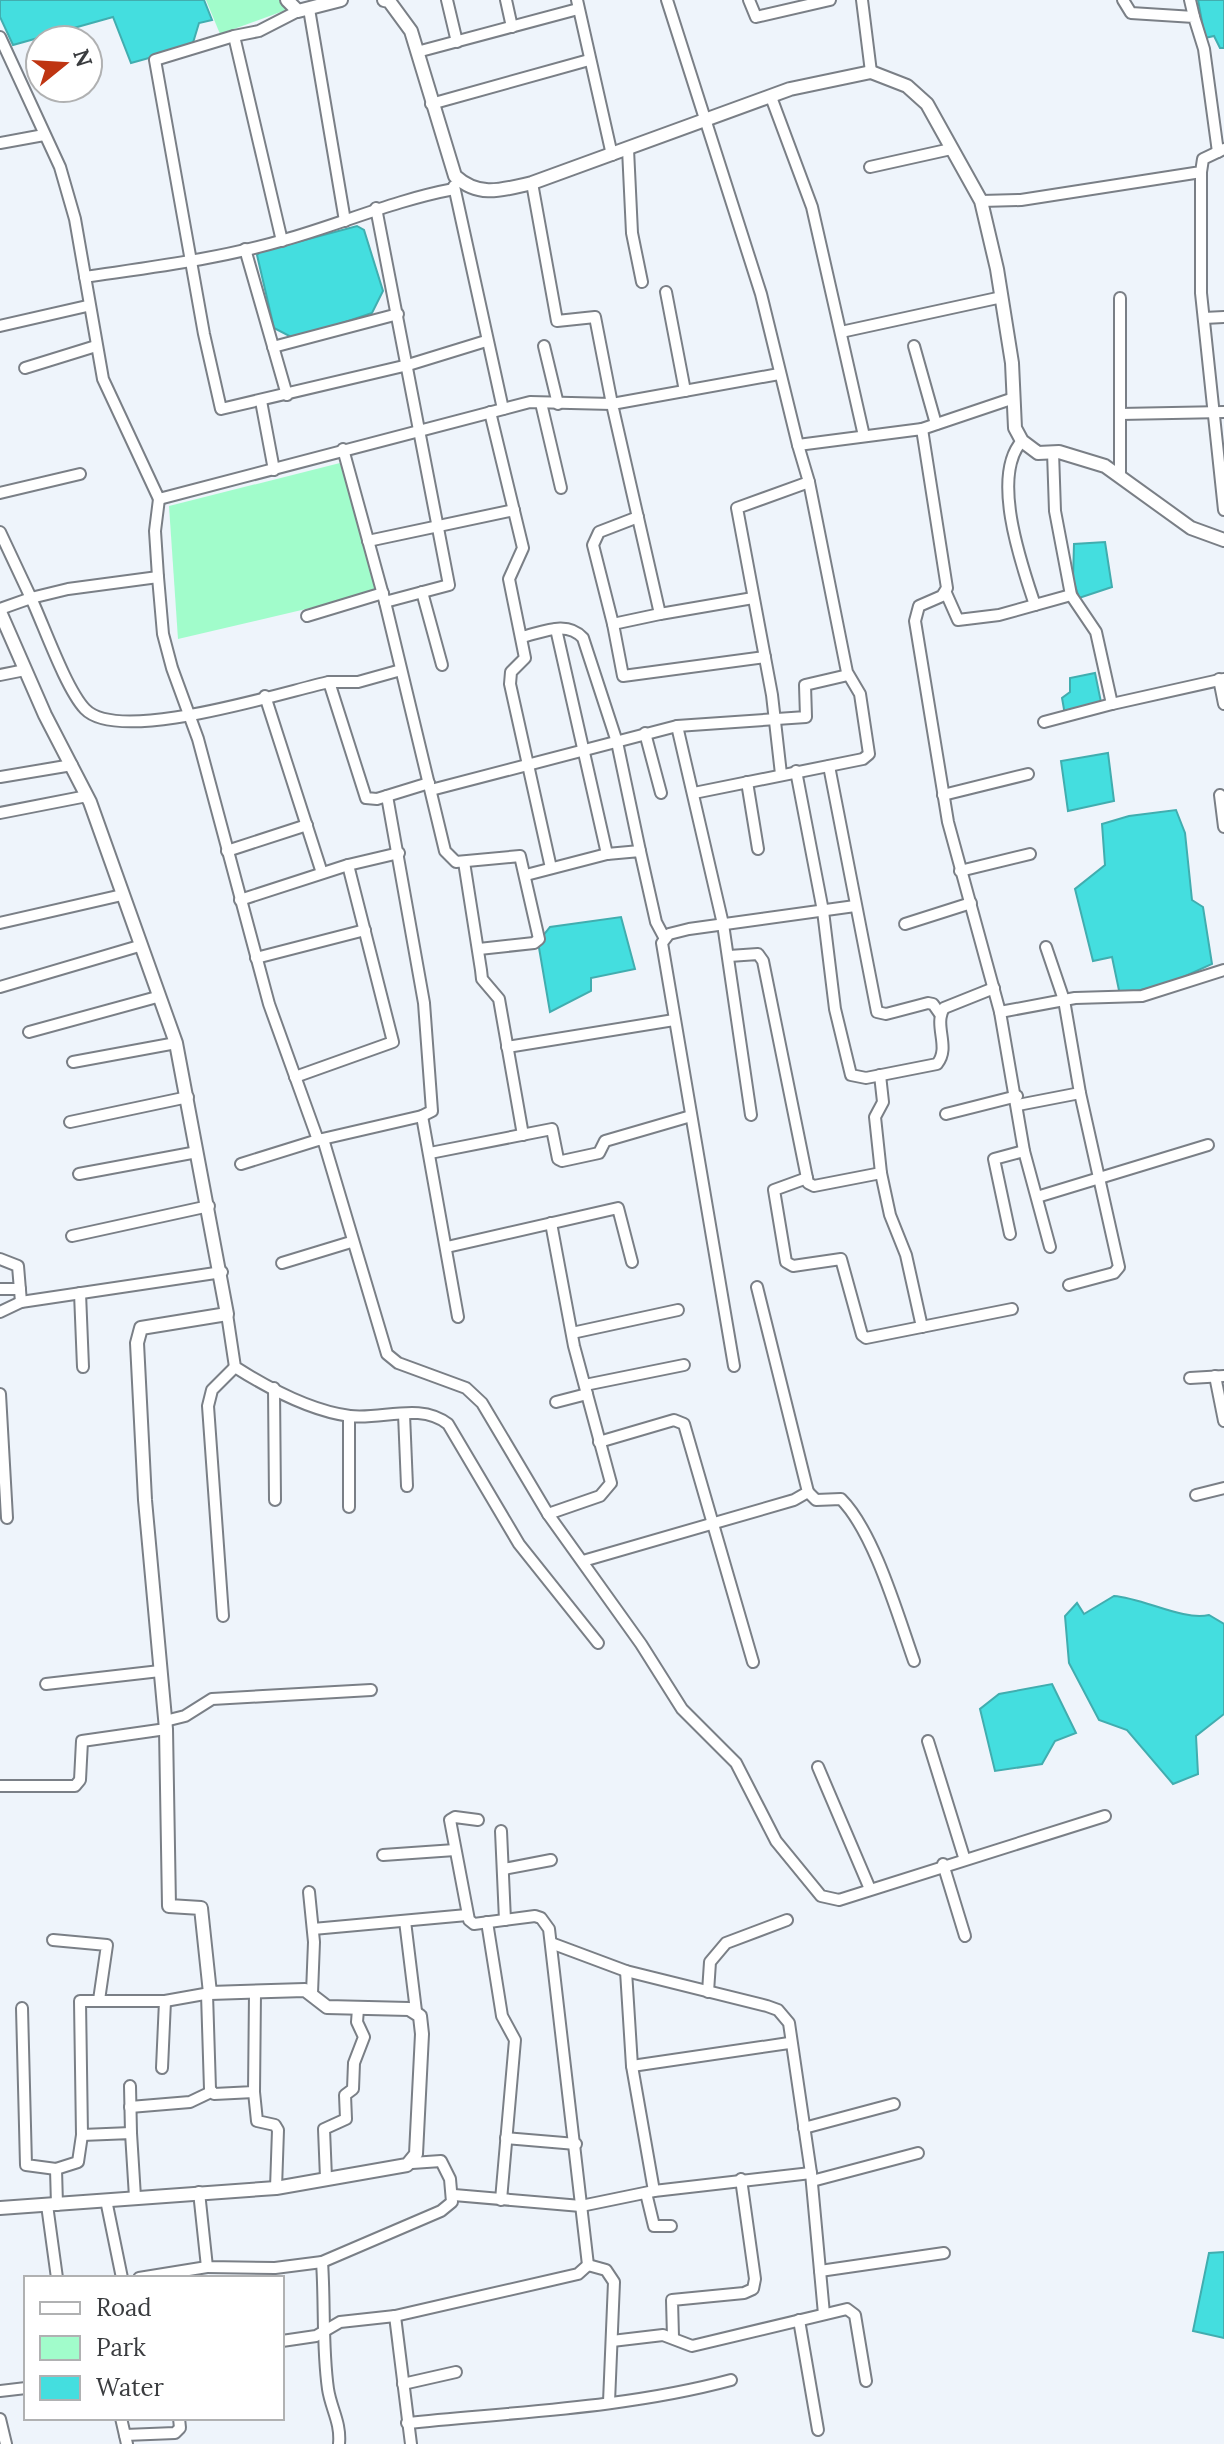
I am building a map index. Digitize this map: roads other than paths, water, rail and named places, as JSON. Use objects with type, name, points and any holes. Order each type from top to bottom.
[{"type":"street","points":[[287,0],[303,10],[345,221]]},
{"type":"street","points":[[341,0],[303,10],[259,31],[155,60],[221,409],[408,365],[486,341]]},
{"type":"street","points":[[384,0],[389,1],[411,31],[454,182],[503,409]]},
{"type":"street","points":[[447,0],[457,42]]},
{"type":"street","points":[[506,0],[512,27]]},
{"type":"street","points":[[667,0],[761,294],[809,482],[848,675],[860,694],[869,754],[863,759],[694,793]]},
{"type":"street","points":[[749,0],[756,17],[830,0]]},
{"type":"street","points":[[862,0],[871,72]]},
{"type":"street","points":[[1123,0],[1131,13],[1143,16],[1194,17]]},
{"type":"street","points":[[1190,0],[1204,49],[1221,150],[1203,159],[1201,172],[1204,318],[1219,412],[1224,510]]},
{"type":"street","points":[[417,52],[512,27],[578,5],[612,155]]},
{"type":"street","points":[[234,36],[282,241]]},
{"type":"street","points":[[1,42],[60,167],[75,219],[87,306],[103,379],[159,499],[155,531],[163,634],[182,704],[191,717],[256,958],[295,1077],[321,1139],[387,1354],[398,1363],[445,1378],[475,1395],[548,1514],[682,1709],[736,1763],[769,1830],[808,1883],[831,1901],[964,1857],[1105,1816]]},
{"type":"street","points":[[431,104],[589,60]]},
{"type":"street","points":[[85,277],[192,261],[282,241],[454,182],[491,192],[532,183],[771,97],[871,72],[907,86],[927,104],[981,201],[1002,297],[1015,428],[1022,441],[1038,453],[1053,452],[1105,466],[1191,528],[1224,540]]},
{"type":"street","points":[[771,97],[812,207],[864,436]]},
{"type":"street","points":[[0,143],[44,135]]},
{"type":"street","points":[[628,149],[632,233],[642,282]]},
{"type":"street","points":[[870,167],[951,149]]},
{"type":"street","points":[[981,201],[1021,200],[1201,172]]},
{"type":"street","points":[[532,183],[557,321],[595,317],[660,614]]},
{"type":"street","points":[[307,616],[449,585],[376,208]]},
{"type":"street","points":[[245,249],[287,395]]},
{"type":"street","points":[[666,292],[685,391]]},
{"type":"street","points":[[841,332],[1002,297]]},
{"type":"street","points":[[1120,298],[1120,476]]},
{"type":"street","points":[[0,326],[87,306]]},
{"type":"street","points":[[273,347],[398,314]]},
{"type":"street","points":[[1204,318],[1224,317]]},
{"type":"street","points":[[25,368],[96,346]]},
{"type":"street","points":[[544,346],[558,404]]},
{"type":"street","points":[[914,346],[936,424]]},
{"type":"street","points":[[159,499],[530,402],[612,404],[779,374]]},
{"type":"street","points":[[798,445],[922,429],[1014,398]]},
{"type":"street","points":[[261,401],[274,470]]},
{"type":"street","points":[[541,403],[561,488]]},
{"type":"street","points":[[490,412],[523,548],[509,579],[525,658],[509,678],[525,764],[551,868]]},
{"type":"street","points":[[1120,414],[1219,412]]},
{"type":"street","points":[[922,429],[946,593],[958,620],[999,615],[1071,595]]},
{"type":"street","points":[[1022,441],[1011,460],[1010,498],[1017,548],[1035,605]]},
{"type":"street","points":[[343,449],[384,598],[445,851],[456,862],[518,855],[526,875],[538,941],[479,949]]},
{"type":"street","points":[[1053,452],[1055,511],[1071,595],[1096,632],[1112,704]]},
{"type":"street","points":[[0,493],[80,474]]},
{"type":"street","points":[[781,774],[765,657],[737,508],[809,482]]},
{"type":"street","points":[[368,541],[514,510]]},
{"type":"street","points":[[638,517],[599,532],[593,545],[623,676],[765,657]]},
{"type":"street","points":[[0,532],[27,599],[85,709],[95,717],[124,721],[191,717],[265,696],[329,682],[358,682],[401,670]]},
{"type":"street","points":[[158,577],[68,589],[27,599],[3,609],[25,670],[87,796],[176,1043],[222,1272],[235,1367]]},
{"type":"street","points":[[422,592],[442,665]]},
{"type":"street","points":[[946,593],[923,602],[915,615],[943,795],[960,871],[1000,1012],[1018,1100],[1024,1151],[1050,1247]]},
{"type":"street","points":[[613,624],[753,598]]},
{"type":"street","points":[[522,637],[571,628],[583,638],[617,742],[654,915],[664,937],[662,949],[734,1366]]},
{"type":"street","points":[[556,629],[607,854]]},
{"type":"street","points":[[0,675],[25,670]]},
{"type":"street","points":[[329,682],[362,795],[371,800],[585,751],[677,726],[806,717],[805,685],[848,675]]},
{"type":"street","points":[[1044,722],[1222,679],[1224,704]]},
{"type":"street","points":[[265,696],[322,873]]},
{"type":"street","points":[[677,726],[723,924],[751,1115]]},
{"type":"street","points":[[645,733],[661,793]]},
{"type":"street","points":[[0,777],[72,765]]},
{"type":"street","points":[[796,771],[823,911],[830,980],[851,1075],[857,1078],[937,1064],[943,1052],[940,1014],[933,1004],[886,1014],[877,1012],[829,766]]},
{"type":"street","points":[[943,795],[1028,774]]},
{"type":"street","points":[[747,782],[758,849]]},
{"type":"street","points":[[1220,795],[1224,827]]},
{"type":"street","points":[[0,813],[87,796]]},
{"type":"street","points":[[241,1164],[321,1139],[422,1116],[433,1108],[426,1029],[399,853],[387,796]]},
{"type":"street","points":[[227,851],[307,825]]},
{"type":"street","points":[[526,875],[607,854],[640,851]]},
{"type":"street","points":[[240,900],[348,865],[399,853]]},
{"type":"street","points":[[960,871],[1030,854]]},
{"type":"street","points":[[464,862],[482,979],[497,993],[523,1135]]},
{"type":"street","points":[[295,1077],[393,1042],[348,865]]},
{"type":"street","points":[[0,923],[122,895]]},
{"type":"street","points":[[905,924],[971,903]]},
{"type":"street","points":[[664,937],[723,924],[855,906]]},
{"type":"street","points":[[256,958],[365,930]]},
{"type":"street","points":[[0,987],[139,946]]},
{"type":"street","points":[[1046,947],[1064,1000],[1080,1093],[1118,1271],[1069,1285]]},
{"type":"street","points":[[729,956],[758,954],[763,961],[807,1178],[814,1186],[881,1173]]},
{"type":"street","points":[[1000,1012],[1064,1000],[1156,994],[1224,970]]},
{"type":"street","points":[[940,1014],[950,1004],[994,988]]},
{"type":"street","points":[[29,1032],[157,997]]},
{"type":"street","points":[[507,1047],[674,1020]]},
{"type":"street","points":[[73,1062],[176,1043]]},
{"type":"street","points":[[880,1075],[883,1102],[875,1117],[881,1173],[890,1215],[906,1255],[922,1327]]},
{"type":"street","points":[[946,1114],[1018,1100],[1080,1093]]},
{"type":"street","points":[[70,1122],[188,1097]]},
{"type":"street","points":[[422,1116],[458,1317]]},
{"type":"street","points":[[430,1153],[552,1129],[558,1159],[562,1161],[599,1153],[605,1141],[691,1116]]},
{"type":"street","points":[[1037,1197],[1208,1145]]},
{"type":"street","points":[[1010,1234],[994,1159],[1024,1151]]},
{"type":"street","points":[[79,1174],[197,1152]]},
{"type":"street","points":[[807,1178],[774,1190],[786,1262],[793,1266],[841,1259],[862,1335],[866,1338],[1012,1309]]},
{"type":"street","points":[[72,1236],[209,1206]]},
{"type":"street","points":[[447,1247],[618,1208],[632,1262]]},
{"type":"street","points":[[548,1514],[600,1496],[610,1488],[572,1333],[551,1223]]},
{"type":"street","points":[[282,1263],[351,1242]]},
{"type":"street","points":[[0,1259],[16,1264],[21,1302]]},
{"type":"street","points":[[0,1312],[21,1302],[222,1272]]},
{"type":"street","points":[[757,1287],[808,1492],[821,1501],[841,1499],[852,1513],[881,1571],[914,1661]]},
{"type":"street","points":[[0,1289],[20,1289]]},
{"type":"street","points":[[80,1293],[83,1367]]},
{"type":"street","points":[[572,1333],[678,1310]]},
{"type":"street","points":[[211,2092],[201,1908],[173,1909],[169,1906],[165,1725],[145,1500],[138,1332],[148,1326],[227,1314]]},
{"type":"street","points":[[556,1402],[586,1390],[684,1365]]},
{"type":"street","points":[[235,1367],[319,1408],[349,1416],[427,1413],[448,1424],[519,1544],[598,1643]]},
{"type":"street","points":[[223,1616],[208,1406],[212,1390],[235,1367]]},
{"type":"street","points":[[1190,1378],[1219,1376],[1224,1421]]},
{"type":"street","points":[[274,1388],[275,1500]]},
{"type":"street","points":[[0,1394],[7,1518]]},
{"type":"street","points":[[404,1414],[407,1486]]},
{"type":"street","points":[[349,1416],[349,1507]]},
{"type":"street","points":[[599,1442],[679,1420],[684,1424],[753,1662]]},
{"type":"street","points":[[1196,1495],[1224,1488]]},
{"type":"street","points":[[583,1561],[794,1500],[808,1492]]},
{"type":"street","points":[[46,1684],[160,1671]]},
{"type":"street","points":[[0,1786],[75,1786],[80,1780],[82,1741],[165,1725],[207,1701],[371,1690]]},
{"type":"street","points":[[928,1741],[964,1857]]},
{"type":"street","points":[[818,1767],[870,1889]]},
{"type":"street","points":[[478,1820],[455,1817],[450,1820],[467,1915],[474,1924],[541,1918],[549,1929],[588,2265]]},
{"type":"street","points":[[501,1831],[505,1920]]},
{"type":"street","points":[[383,1855],[455,1850]]},
{"type":"street","points":[[504,1869],[551,1860]]},
{"type":"street","points":[[943,1864],[965,1936]]},
{"type":"street","points":[[309,1892],[313,1929],[312,1993],[319,2005],[416,2011]]},
{"type":"street","points":[[313,1929],[467,1915]]},
{"type":"street","points":[[708,1992],[710,1962],[726,1943],[787,1920]]},
{"type":"street","points":[[405,1921],[416,2011],[422,2034],[416,2154],[412,2163]]},
{"type":"street","points":[[487,1922],[502,2016],[515,2040],[501,2200]]},
{"type":"street","points":[[53,1940],[107,1945],[99,2000]]},
{"type":"street","points":[[551,1943],[626,1971],[778,2010],[789,2023],[789,2043],[811,2177],[824,2314]]},
{"type":"street","points":[[626,1971],[632,2066],[654,2226],[671,2226]]},
{"type":"street","points":[[22,2008],[26,2165],[56,2169],[78,2162],[82,2135],[80,2001],[165,2001],[208,1993],[305,1990],[312,1993]]},
{"type":"street","points":[[255,1993],[255,2118],[275,2125],[278,2130],[276,2188]]},
{"type":"street","points":[[162,2068],[165,2001]]},
{"type":"street","points":[[326,2178],[324,2129],[346,2119],[345,2095],[353,2089],[354,2063],[364,2037],[357,2022],[358,2009]]},
{"type":"street","points":[[632,2066],[789,2043]]},
{"type":"street","points":[[130,2086],[135,2197]]},
{"type":"street","points":[[130,2107],[190,2102],[211,2092],[254,2092]]},
{"type":"street","points":[[804,2128],[894,2104]]},
{"type":"street","points":[[82,2135],[131,2133]]},
{"type":"street","points":[[506,2138],[576,2144]]},
{"type":"street","points":[[454,2195],[581,2206],[741,2179],[811,2177],[918,2153]]},
{"type":"street","points":[[0,2208],[276,2188],[412,2163],[441,2161],[454,2195],[452,2202],[441,2211],[322,2262],[275,2268],[207,2267],[151,2276]]},
{"type":"street","points":[[56,2169],[52,2205],[57,2276]]},
{"type":"street","points":[[673,2337],[672,2300],[753,2289],[755,2279],[741,2179]]},
{"type":"street","points":[[199,2192],[207,2267]]},
{"type":"street","points":[[106,2200],[122,2276]]},
{"type":"street","points":[[820,2271],[944,2253]]},
{"type":"street","points":[[322,2262],[328,2393],[341,2427],[339,2444]]},
{"type":"street","points":[[284,2341],[316,2336],[340,2322],[395,2316],[578,2274],[588,2265]]},
{"type":"street","points":[[588,2265],[612,2275],[615,2291],[609,2402]]},
{"type":"street","points":[[612,2341],[673,2337],[683,2345],[692,2346],[824,2314],[853,2310],[866,2381]]},
{"type":"street","points":[[395,2316],[411,2444]]},
{"type":"street","points":[[799,2320],[818,2430]]},
{"type":"street","points":[[403,2384],[456,2372]]},
{"type":"street","points":[[407,2423],[609,2402],[686,2391],[731,2380]]},
{"type":"street","points":[[0,2391],[24,2388]]},
{"type":"street","points":[[0,2419],[6,2444]]},
{"type":"street","points":[[126,2439],[175,2433],[180,2428],[179,2420]]},
{"type":"water","points":[[0,0],[204,0],[212,20],[199,23],[192,46],[131,63],[113,17],[88,24],[24,24],[24,42],[13,45],[0,17]]},
{"type":"water","points":[[1198,0],[1224,0],[1224,48],[1220,48],[1214,36],[1205,38]]},
{"type":"water","points":[[357,226],[364,230],[383,291],[372,313],[295,339],[274,328],[257,255]]},
{"type":"water","points":[[1105,542],[1112,587],[1079,598],[1073,579],[1074,544]]},
{"type":"water","points":[[1095,673],[1101,702],[1065,715],[1062,698],[1070,692],[1070,678]]},
{"type":"water","points":[[1108,753],[1114,801],[1068,811],[1061,761]]},
{"type":"water","points":[[1176,810],[1185,833],[1192,900],[1203,907],[1212,964],[1170,983],[1120,995],[1112,957],[1093,961],[1075,889],[1105,865],[1102,824],[1129,816]]},
{"type":"water","points":[[621,917],[635,969],[591,978],[591,991],[550,1012],[538,942],[550,927]]},
{"type":"water","points":[[1114,1596],[1187,1615],[1209,1615],[1224,1624],[1224,1714],[1196,1736],[1198,1774],[1173,1784],[1127,1730],[1099,1720],[1069,1663],[1065,1616],[1077,1603],[1084,1614]]},
{"type":"water","points":[[1052,1684],[1076,1733],[1055,1741],[1042,1764],[995,1771],[980,1709],[999,1694]]},
{"type":"water","points":[[1224,2252],[1224,2338],[1193,2331],[1209,2253]]}]
